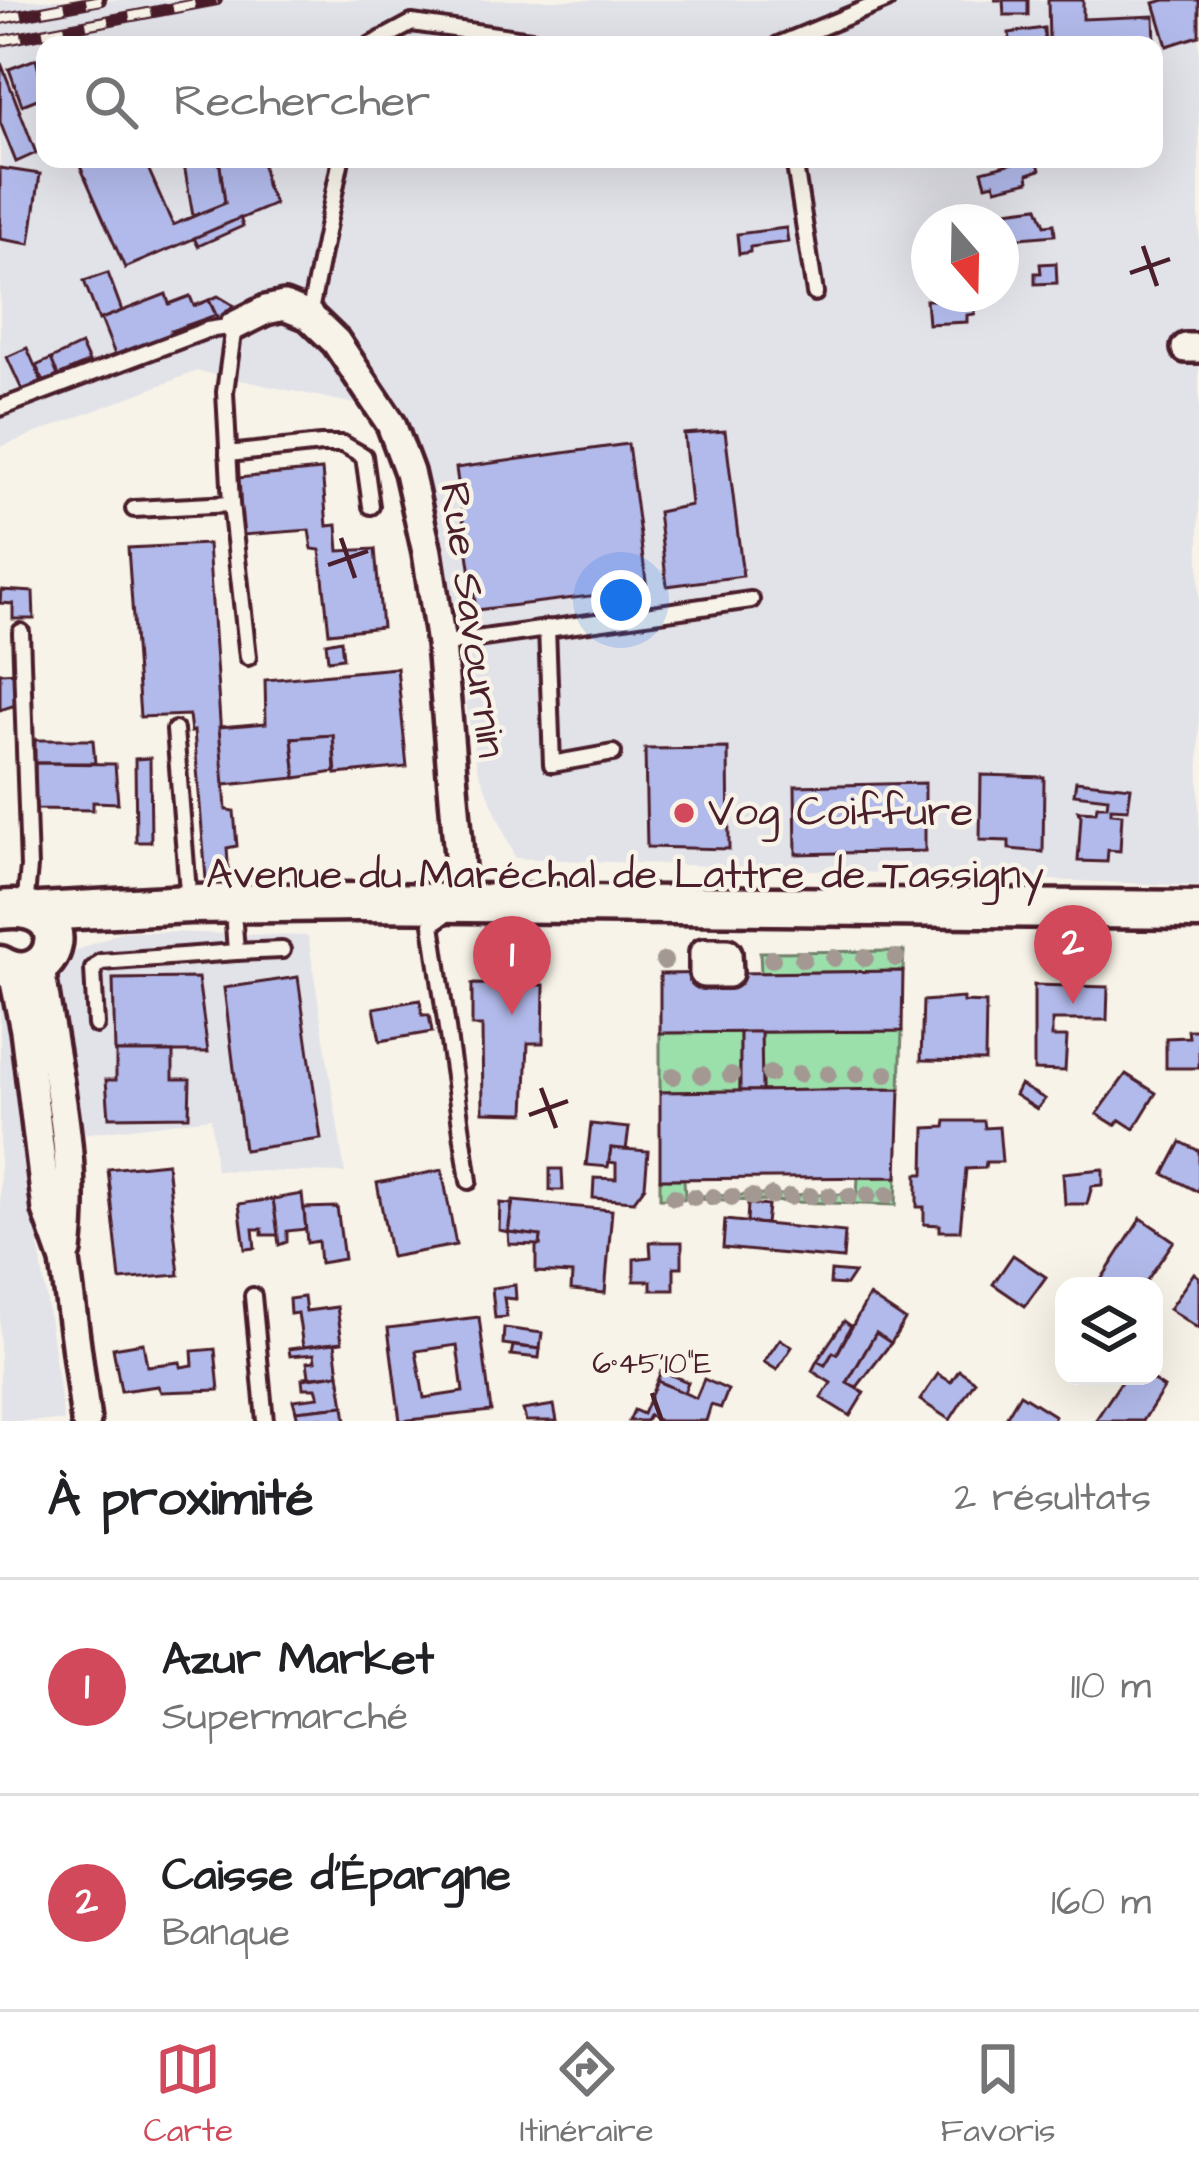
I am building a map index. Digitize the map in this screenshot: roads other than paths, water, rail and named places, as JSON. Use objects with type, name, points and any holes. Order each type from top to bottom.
[{"type":"main road","name":"Avenue du Maréchal de Lattre de Tassigny","points":[[20,933],[189,904],[1199,910]]},
{"type":"main road","name":"Avenue du Maréchal de Lattre de Tassigny","points":[[20,933],[115,921],[235,938],[432,924],[1065,920],[1199,924]]},
{"type":"street","points":[[235,326],[284,306],[309,316]]},
{"type":"street","name":"Rue Savournin","points":[[309,316],[336,341],[391,424],[419,513],[441,644],[463,903]]},
{"type":"street","points":[[20,933],[47,1210],[65,1262],[86,1421]]},
{"type":"lane","points":[[800,36],[887,0]]},
{"type":"lane","points":[[387,36],[412,23],[503,36]]},
{"type":"lane","points":[[309,316],[339,168]]},
{"type":"lane","points":[[795,168],[815,292]]},
{"type":"lane","points":[[0,408],[207,331],[235,326],[225,392],[231,504],[248,657]]},
{"type":"lane","points":[[228,454],[343,444],[364,456],[371,506]]},
{"type":"lane","points":[[134,509],[231,504]]},
{"type":"lane","points":[[441,644],[751,599]]},
{"type":"lane","points":[[547,628],[552,764],[613,753]]},
{"type":"lane","points":[[20,933],[29,867],[21,632]]},
{"type":"lane","points":[[175,730],[189,904]]},
{"type":"lane","points":[[463,903],[432,924],[469,1181]]},
{"type":"lane","points":[[96,1025],[93,969],[101,962],[235,938],[282,950]]},
{"type":"lane","points":[[253,1296],[265,1421]]},
{"type":"railway","points":[[0,19],[101,0]]},
{"type":"railway","points":[[0,41],[217,0]]},
{"type":"place","name":"Vog Coiffure","points":[[684,813]]},
{"type":"place","name":"Caisse d'Épargne","points":[[1073,1004]]},
{"type":"place","name":"Azur Market","points":[[512,1015]]}]
